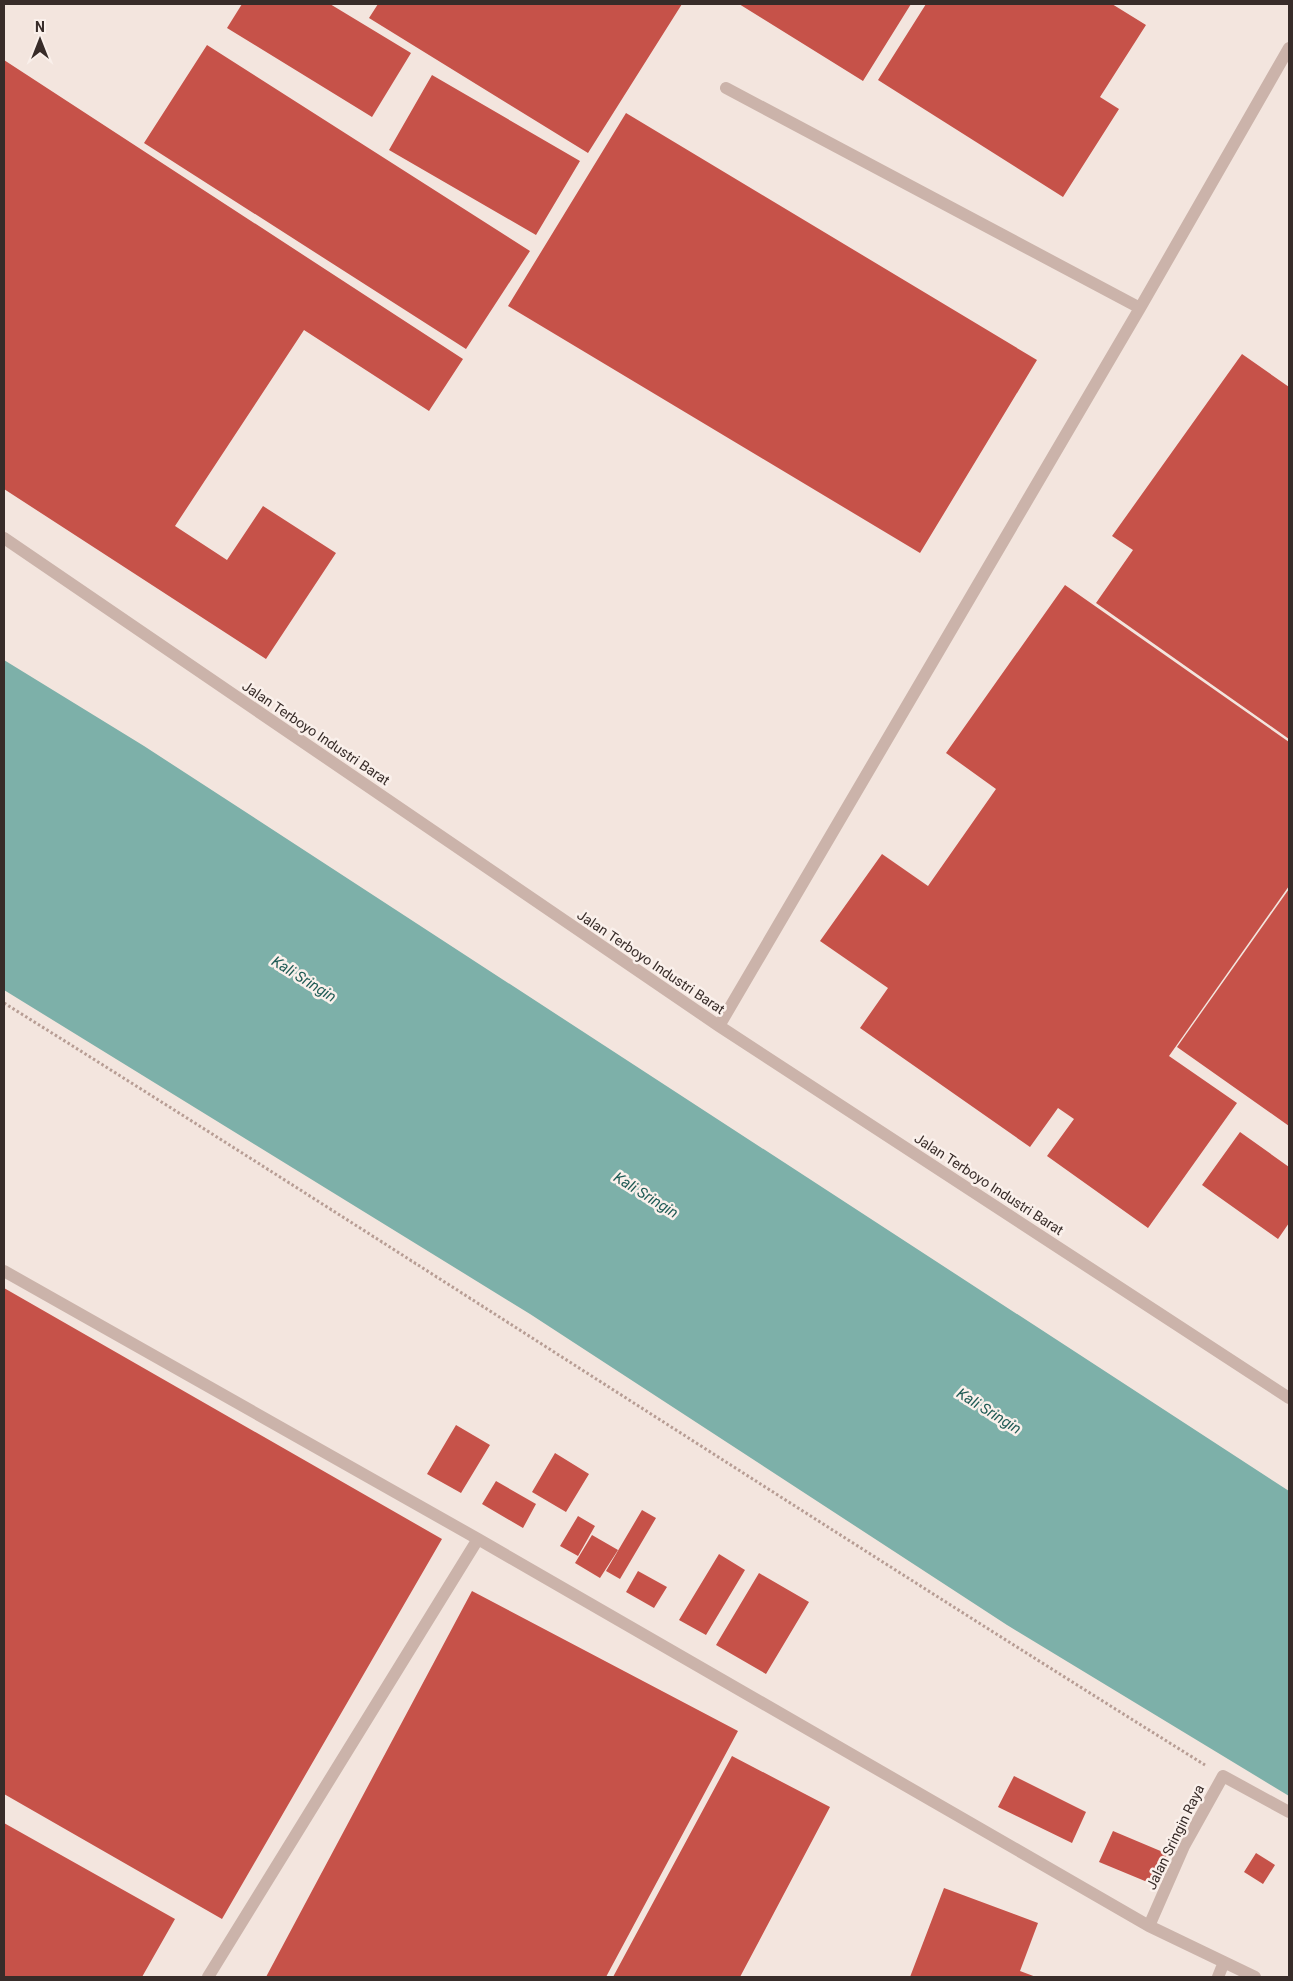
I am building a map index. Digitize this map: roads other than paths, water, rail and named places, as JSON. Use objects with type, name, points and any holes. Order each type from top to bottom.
[{"type":"lane","points":[[719,1026],[1140,308],[1289,48]]},
{"type":"lane","points":[[726,88],[1140,308]]},
{"type":"lane","name":"Jalan Terboyo Industri Barat","points":[[4,538],[719,1026],[1289,1398]]},
{"type":"lane","points":[[4,1270],[478,1539],[1149,1926],[1255,1977]]},
{"type":"lane","points":[[208,1977],[478,1539]]},
{"type":"lane","name":"Jalan Sringin Raya","points":[[1149,1926],[1184,1846],[1222,1776],[1289,1812]]},
{"type":"lane","points":[[1218,1977],[1224,1962]]},
{"type":"water","name":"Kali Sringin","points":[[4,660],[144,746],[1289,1491],[1289,1796],[1007,1625],[530,1314],[4,990]]}]
